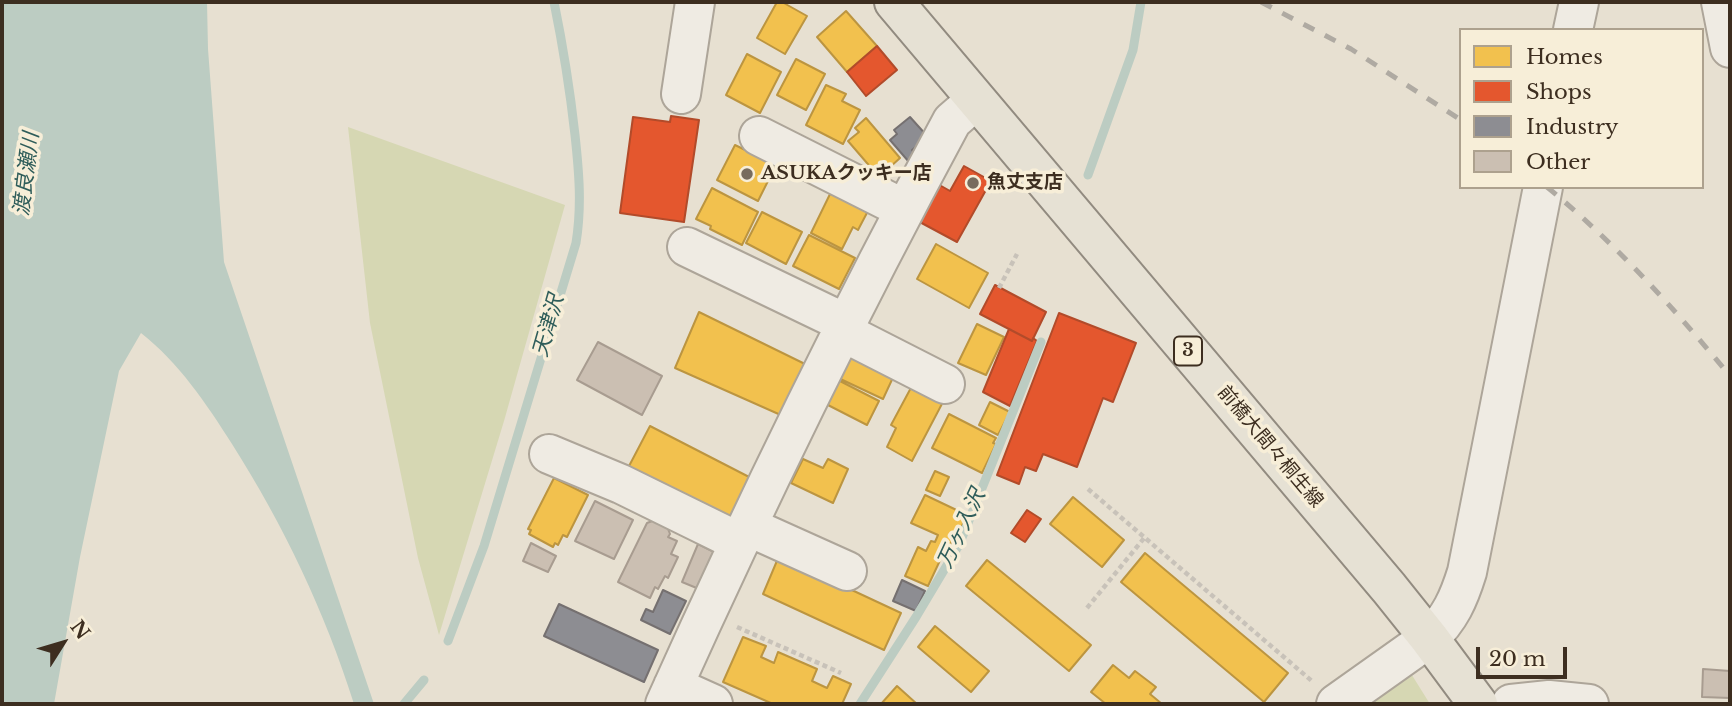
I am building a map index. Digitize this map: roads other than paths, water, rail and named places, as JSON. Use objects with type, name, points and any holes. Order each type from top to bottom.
[{"type":"main road","name":"前橋大間々桐生線","points":[[894,2],[1429,638],[1478,704]]},
{"type":"street","points":[[681,94],[695,2]]},
{"type":"street","points":[[1573,28],[1579,2]]},
{"type":"street","points":[[1721,2],[1730,48]]},
{"type":"street","points":[[713,704],[669,695],[843,327],[952,121],[975,101]]},
{"type":"street","points":[[759,136],[904,209]]},
{"type":"street","points":[[1326,695],[1429,638],[1442,626],[1452,611],[1467,572],[1543,189]]},
{"type":"street","points":[[687,247],[843,327],[945,384]]},
{"type":"street","points":[[549,454],[743,534],[847,571]]},
{"type":"street","points":[[1511,704],[1549,700],[1589,704]]},
{"type":"water","name":"渡良瀬川","points":[[2,2],[207,2],[224,262],[374,704],[354,704],[330,636],[302,570],[269,506],[232,444],[180,370],[141,333],[119,371],[80,557],[54,704],[2,704]]},
{"type":"waterway","name":"天津沢","points":[[448,641],[484,546],[576,243],[578,162],[569,85],[554,2]]},
{"type":"waterway","name":"万ヶ入沢","points":[[1088,175],[1133,50],[1141,2]]},
{"type":"waterway","name":"万ヶ入沢","points":[[860,704],[959,545],[1041,342]]},
{"type":"waterway","name":"天津沢","points":[[404,704],[424,680]]},
{"type":"railway","points":[[1261,2],[1351,49],[1459,119]]},
{"type":"railway","points":[[1549,189],[1643,277],[1730,376]]},
{"type":"place","name":"ASUKAクッキー店","points":[[747,174]]},
{"type":"place","name":"魚丈支店","points":[[973,183]]}]
